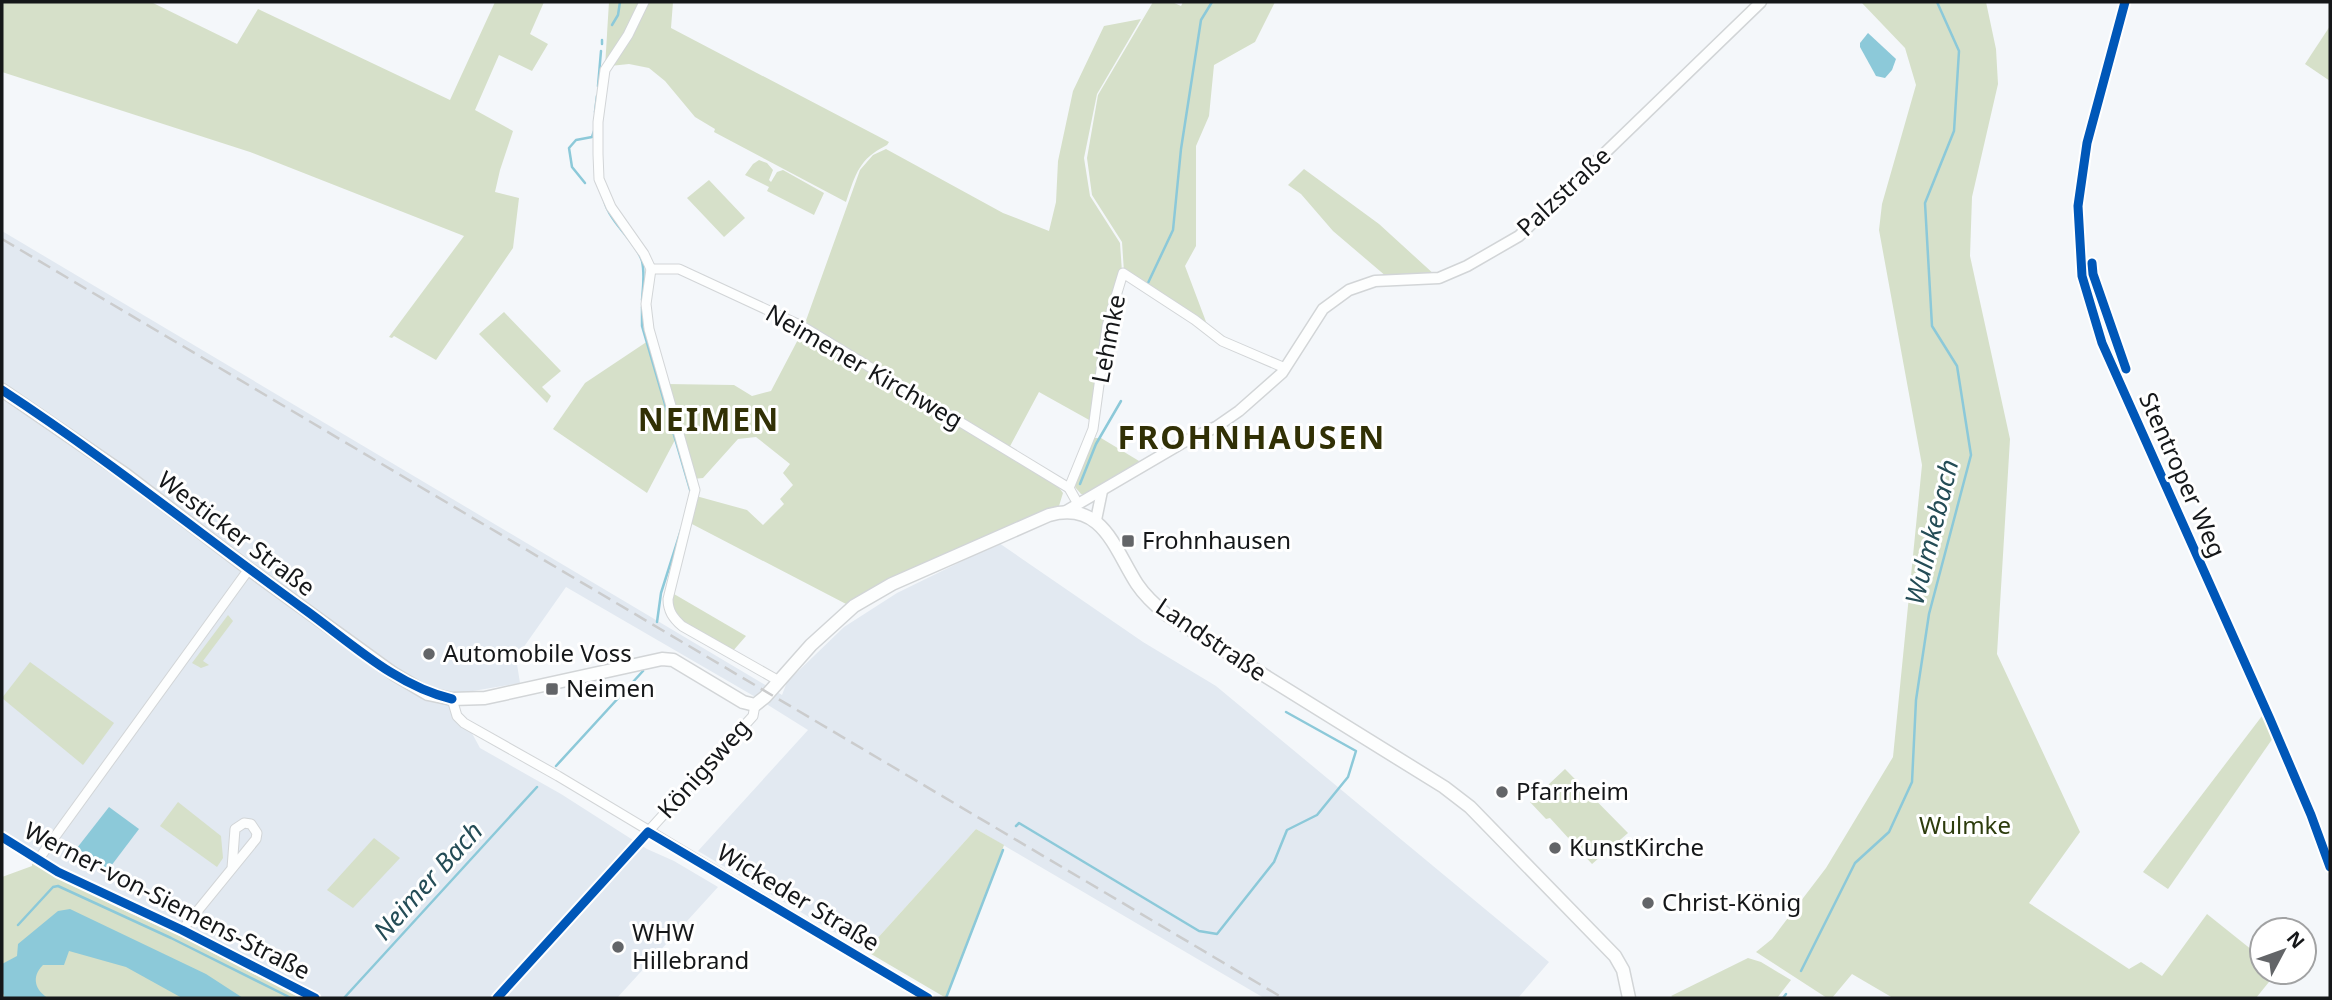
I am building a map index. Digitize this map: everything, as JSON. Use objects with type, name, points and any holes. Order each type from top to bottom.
[{"type":"main road","name":"Westicker Straße","points":[[2,390],[126,475],[249,569],[405,681],[428,694],[452,699],[485,698],[662,659],[673,660],[743,702],[760,701]]},
{"type":"main road","points":[[760,701],[826,630],[862,601],[911,575],[1049,515],[1066,511],[1083,513],[1096,520]]},
{"type":"main road","name":"Landstraße","points":[[1096,520],[1145,594],[1167,615],[1444,787],[1470,807],[1615,956],[1623,970],[1629,998]]},
{"type":"street","points":[[644,2],[628,35],[605,70],[597,155],[599,179],[611,207],[644,254],[651,270],[646,304],[649,329],[695,490],[668,607],[682,625],[779,681]]},
{"type":"street","name":"Palzstraße","points":[[1066,511],[1184,442],[1216,427],[1261,393],[1284,368],[1324,309],[1349,290],[1375,281],[1439,278],[1467,266],[1519,236],[1761,2]]},
{"type":"street","name":"Stentroper Weg","points":[[2125,2],[2087,143],[2078,206],[2082,276],[2102,343],[2270,719],[2330,867]]},
{"type":"street","name":"Neimener Kirchweg","points":[[651,270],[679,269],[803,326],[1069,488]]},
{"type":"street","name":"Lehmke","points":[[1069,488],[1093,429],[1107,326],[1123,273],[1222,341],[1284,368]]},
{"type":"street","points":[[1069,488],[1078,504]]},
{"type":"street","points":[[1096,520],[1102,491]]},
{"type":"street","points":[[38,860],[249,569]]},
{"type":"street","name":"Wickeder Straße","points":[[452,699],[457,716],[464,723],[558,776],[928,998]]},
{"type":"street","name":"Königsweg","points":[[497,998],[753,716],[760,701]]},
{"type":"street","points":[[182,930],[256,839],[257,833],[251,824],[244,823],[235,829],[232,868]]},
{"type":"street","name":"Werner-von-Siemens-Straße","points":[[2,837],[38,860],[315,998]]},
{"type":"shaded area","points":[[2,231],[782,695],[787,682],[844,627],[897,593],[999,543],[1143,642],[1216,686],[1549,962],[1518,998],[1264,998],[976,829],[866,951],[698,851],[808,730],[566,587],[516,658],[520,683],[455,694],[455,702],[480,748],[561,794],[647,849],[674,861],[718,887],[617,998],[314,998],[40,855],[2,831]]},
{"type":"green space","points":[[2,2],[151,2],[237,44],[258,9],[450,100],[495,2],[544,2],[530,34],[548,44],[532,71],[499,55],[475,110],[513,131],[495,192],[519,198],[513,248],[436,360],[394,336],[389,337],[464,236],[250,152],[2,72]]},
{"type":"green space","points":[[609,2],[642,2],[605,67]]},
{"type":"green space","points":[[645,2],[673,2],[671,28],[889,142],[864,162],[846,202],[714,132],[715,129],[695,117],[665,81],[649,68],[629,64],[610,66]]},
{"type":"green space","points":[[1153,2],[1172,2],[1181,6],[1183,2],[1275,2],[1255,42],[1214,65],[1209,116],[1196,146],[1196,246],[1185,266],[1208,327],[1124,272],[1122,242],[1092,195],[1087,158],[1098,95]]},
{"type":"green space","name":"Wulmke","points":[[1861,2],[1986,2],[1996,49],[1998,84],[1972,197],[1970,256],[2010,439],[1997,654],[2080,832],[2029,903],[2129,969],[2141,962],[2162,976],[2207,914],[2248,947],[2248,986],[2266,986],[2256,998],[1893,998],[1852,974],[1832,998],[1827,998],[1756,952],[1772,939],[1826,868],[1893,757],[1922,465],[1879,230],[1882,204],[1916,85],[1905,48]]},
{"type":"green space","points":[[1141,19],[1097,94],[1084,158],[1090,196],[1120,243],[1122,272],[1091,421],[1039,392],[1008,450],[804,326],[860,170],[873,155],[886,149],[1003,213],[1049,231],[1056,202],[1058,161],[1073,91],[1104,26]]},
{"type":"green space","points":[[2330,26],[2330,81],[2305,64]]},
{"type":"green space","points":[[759,160],[767,163],[773,170],[769,180],[771,182],[777,172],[783,170],[824,193],[814,215],[767,191],[769,187],[745,175]]},
{"type":"green space","points":[[1304,169],[1379,224],[1436,276],[1387,277],[1333,231],[1301,194],[1288,185]]},
{"type":"green space","points":[[709,180],[745,218],[724,237],[687,198]]},
{"type":"green space","points":[[504,312],[561,371],[542,387],[551,396],[547,403],[479,334]]},
{"type":"green space","points":[[803,330],[1057,485],[1063,493],[1059,506],[886,581],[848,605],[690,523],[696,496],[747,510],[763,525],[784,504],[780,499],[793,485],[783,473],[790,464],[756,437],[738,439],[703,478],[693,479],[666,384],[734,385],[752,396],[771,391]]},
{"type":"green space","points":[[648,341],[676,438],[647,493],[553,429],[585,383]]},
{"type":"green space","points":[[1090,438],[1101,438],[1144,464],[1090,494],[1081,494],[1075,487]]},
{"type":"green space","points":[[674,594],[746,636],[732,652],[678,618],[671,605]]},
{"type":"green space","points":[[228,615],[233,621],[203,661],[209,665],[201,668],[192,663]]},
{"type":"green space","points":[[30,662],[114,723],[83,765],[2,698]]},
{"type":"green space","points":[[2262,716],[2273,738],[2168,889],[2143,872]]},
{"type":"green space","points":[[1565,769],[1628,833],[1592,864],[1550,818],[1546,819],[1530,802]]},
{"type":"green space","points":[[178,802],[221,836],[223,858],[217,867],[160,826]]},
{"type":"green space","points":[[976,829],[1004,845],[946,998],[866,951]]},
{"type":"green space","points":[[374,838],[400,858],[353,908],[327,890]]},
{"type":"green space","points":[[32,863],[300,998],[2,998],[2,877],[32,866]]},
{"type":"green space","points":[[1748,958],[1761,962],[1791,980],[1777,998],[1671,996]]},
{"type":"water","points":[[1868,33],[1896,59],[1885,78],[1876,76],[1860,47]]},
{"type":"water","points":[[109,807],[139,829],[108,870],[77,848]]},
{"type":"water","points":[[70,909],[206,974],[243,998],[182,998],[126,967],[69,951],[64,965],[43,965],[37,974],[36,983],[48,998],[5,998],[2,991],[2,964],[17,956],[18,944],[58,911]]},
{"type":"waterway","name":"Neimer Bach","points":[[612,25],[618,15],[620,2]]},
{"type":"waterway","points":[[1148,283],[1173,230],[1181,149],[1201,20],[1212,2]]},
{"type":"waterway","name":"Wulmkebach","points":[[1801,971],[1855,863],[1889,832],[1912,782],[1916,700],[1929,614],[1971,455],[1957,366],[1932,326],[1925,203],[1954,131],[1959,51],[1937,2]]},
{"type":"waterway","name":"Neimer Bach","points":[[598,86],[601,51]]},
{"type":"waterway","name":"Neimer Bach","points":[[595,112],[597,96]]},
{"type":"waterway","name":"Neimer Bach","points":[[585,183],[572,167],[569,148],[576,140],[592,137],[594,131]]},
{"type":"waterway","name":"Neimer Bach","points":[[604,200],[607,209],[642,261],[642,300]]},
{"type":"waterway","name":"Neimer Bach","points":[[642,307],[642,326],[691,493]]},
{"type":"waterway","points":[[1080,484],[1096,444],[1121,401]]},
{"type":"waterway","name":"Neimer Bach","points":[[657,622],[661,593],[681,530]]},
{"type":"waterway","name":"Neimer Bach","points":[[556,766],[643,671]]},
{"type":"waterway","points":[[1016,826],[1019,823],[1199,931],[1217,934],[1274,862],[1287,830],[1317,815],[1348,777],[1356,751],[1286,712]]},
{"type":"waterway","name":"Neimer Bach","points":[[344,998],[537,787]]},
{"type":"waterway","points":[[946,998],[1003,850]]},
{"type":"waterway","points":[[18,925],[53,887],[58,886],[291,998]]},
{"type":"waterway","name":"Wulmkebach","points":[[1783,998],[1786,994]]},
{"type":"railway","points":[[2,239],[1283,998]]},
{"type":"cycle path","points":[[2125,2],[2087,143],[2078,206],[2082,276],[2102,343],[2270,719],[2330,867]]},
{"type":"cycle path","points":[[2092,263],[2093,274],[2126,369]]},
{"type":"cycle path","points":[[2,390],[117,470],[374,662],[412,684],[452,699]]},
{"type":"cycle path","points":[[497,998],[648,832],[928,998]]},
{"type":"cycle path","points":[[2,837],[58,872],[182,930],[315,998]]},
{"type":"place","name":"Frohnhausen","points":[[1128,541]]},
{"type":"place","name":"Automobile Voss","points":[[429,654]]},
{"type":"place","name":"Neimen","points":[[552,689]]},
{"type":"place","name":"Pfarrheim","points":[[1502,792]]},
{"type":"place","name":"KunstKirche","points":[[1555,848]]},
{"type":"place","name":"Christ-König","points":[[1648,903]]},
{"type":"place","name":"WHW Hillebrand","points":[[618,947]]},
{"type":"district","name":"NEIMEN","points":[[709,420]]},
{"type":"district","name":"FROHNHAUSEN","points":[[1252,438]]}]
